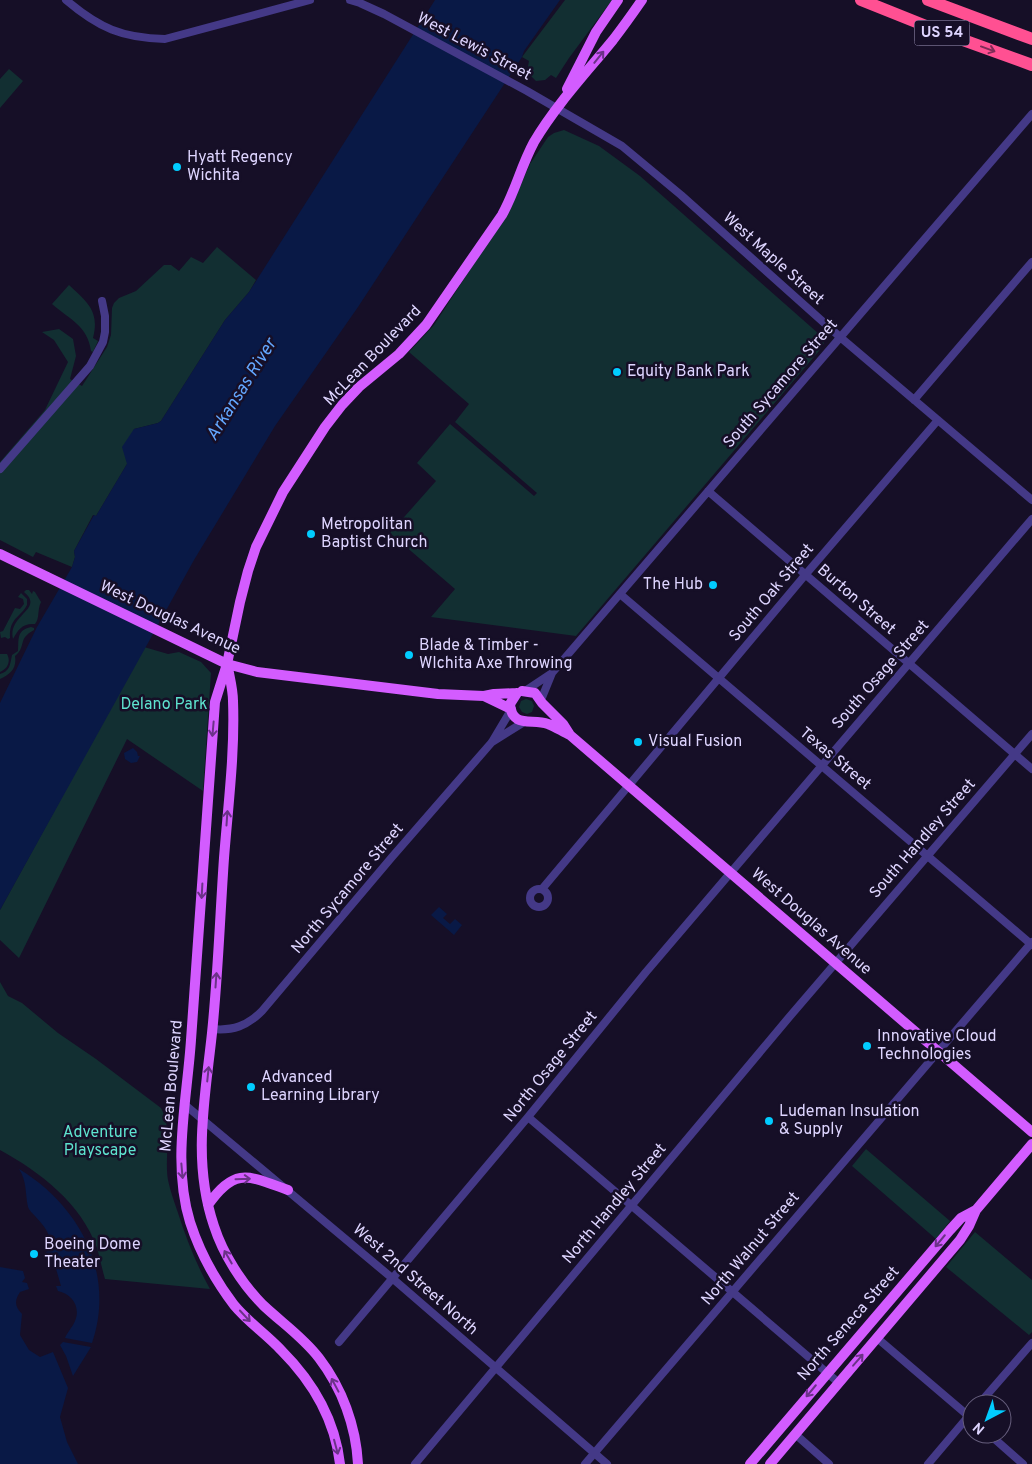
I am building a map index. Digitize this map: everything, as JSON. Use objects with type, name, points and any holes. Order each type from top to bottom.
[{"type":"highway","name":"US 54","points":[[861,0],[1028,64]]},
{"type":"highway","name":"US 54","points":[[928,0],[1032,39]]},
{"type":"main road","points":[[557,108],[596,32],[618,0]]},
{"type":"main road","points":[[557,108],[615,38],[642,0]]},
{"type":"main road","name":"McLean Boulevard","points":[[340,1464],[330,1423],[304,1374],[281,1349],[252,1324],[215,1278],[200,1249],[190,1221],[184,1190],[181,1159],[184,1104],[191,1045],[215,702],[227,664],[240,602],[256,546],[283,492],[325,427],[342,405],[359,387],[411,342],[442,304],[502,215],[510,200],[528,153],[557,108]]},
{"type":"main road","name":"West Douglas Avenue","points":[[0,554],[227,664],[257,672],[438,694],[484,696],[535,692],[563,724],[570,735]]},
{"type":"main road","name":"McLean Boulevard","points":[[227,664],[233,699],[232,750],[212,1029],[200,1154],[202,1174],[214,1227],[225,1252],[248,1288],[319,1358],[332,1379],[354,1429],[358,1464]]},
{"type":"main road","points":[[511,709],[513,698],[521,692]]},
{"type":"main road","name":"West Douglas Avenue","points":[[484,696],[511,709],[513,716],[518,720],[540,722],[570,735],[1032,1132]]},
{"type":"main road","points":[[527,722],[540,715],[542,701]]},
{"type":"main road","name":"North Seneca Street","points":[[770,1464],[960,1240],[976,1210],[1032,1144]]},
{"type":"main road","points":[[208,1205],[218,1190],[228,1182],[240,1177],[258,1179],[288,1190]]},
{"type":"main road","name":"North Seneca Street","points":[[750,1464],[950,1230],[961,1218],[976,1210]]},
{"type":"street","points":[[66,0],[76,3],[100,24],[121,34],[142,38],[165,38],[310,0]]},
{"type":"street","name":"West Lewis Street","points":[[350,0],[384,14],[557,108]]},
{"type":"street","name":"West Maple Street","points":[[557,108],[636,156],[840,337],[1032,500]]},
{"type":"street","name":"South Sycamore Street","points":[[521,692],[552,673],[1032,114]]},
{"type":"street","points":[[914,400],[1032,263]]},
{"type":"street","points":[[0,470],[90,366],[105,332],[105,316],[102,301]]},
{"type":"street","name":"South Oak Street","points":[[542,889],[806,574],[938,420]]},
{"type":"street","name":"Burton Street","points":[[708,491],[1032,769]]},
{"type":"street","name":"South Osage Street","points":[[731,872],[1032,519]]},
{"type":"street","name":"Texas Street","points":[[620,594],[1031,944]]},
{"type":"street","name":"South Sycamore Street","points":[[542,701],[552,673]]},
{"type":"street","name":"North Sycamore Street","points":[[212,1029],[224,1030],[240,1027],[255,1019],[262,1012],[392,857],[492,742],[511,709]]},
{"type":"street","name":"North Sycamore Street","points":[[492,742],[527,722]]},
{"type":"street","name":"South Handley Street","points":[[836,963],[1032,734]]},
{"type":"street","name":"North Osage Street","points":[[339,1342],[731,872]]},
{"type":"street","name":"North Walnut Street","points":[[585,1464],[1031,944]]},
{"type":"street","name":"North Handley Street","points":[[416,1464],[836,963]]},
{"type":"street","name":"West 2nd Street North","points":[[184,1104],[392,1278],[608,1464]]},
{"type":"street","points":[[528,1117],[838,1383]]},
{"type":"street","points":[[877,1338],[962,1409]]},
{"type":"street","points":[[988,1394],[1032,1343]]},
{"type":"street","points":[[928,1464],[962,1426]]},
{"type":"street","points":[[795,1434],[829,1464]]},
{"type":"street","points":[[1000,1444],[1023,1464]]},
{"type":"green space","points":[[565,0],[612,0],[556,78],[551,75],[545,80],[536,81],[527,72],[529,61],[522,57]]},
{"type":"green space","points":[[9,69],[23,81],[0,108],[0,79]]},
{"type":"green space","points":[[564,130],[599,146],[640,176],[819,334],[823,338],[824,343],[576,636],[431,617],[455,589],[390,533],[436,481],[417,463],[450,424],[534,496],[537,493],[455,422],[469,404],[409,352],[434,325],[511,207],[530,164],[548,137]]},
{"type":"green space","points":[[217,247],[256,280],[249,292],[225,320],[161,421],[134,429],[127,464],[96,516],[93,515],[74,551],[75,557],[72,567],[36,552],[33,557],[0,540],[0,462],[45,410],[68,362],[54,340],[42,332],[59,329],[73,339],[76,356],[70,379],[82,386],[107,347],[111,335],[112,308],[114,303],[119,298],[136,291],[164,265],[171,265],[179,271],[191,257],[203,263]]},
{"type":"green space","points":[[69,285],[86,302],[93,314],[95,329],[93,338],[98,341],[93,352],[82,329],[52,304]]},
{"type":"green space","points":[[29,590],[32,594],[33,591],[35,592],[41,602],[37,619],[35,624],[21,628],[13,639],[15,624],[30,603],[29,598],[24,592]]},
{"type":"green space","points":[[21,593],[27,599],[27,605],[13,622],[10,638],[1,638],[0,632],[3,631],[15,608],[20,609],[24,604],[23,599],[18,597]]},
{"type":"green space","points":[[31,627],[34,630],[26,636],[21,649],[15,656],[14,668],[0,679],[0,674],[9,667],[12,655],[18,651],[21,633],[26,628]]},
{"type":"green space","name":"Delano Park","points":[[144,647],[168,654],[179,652],[201,662],[211,673],[203,791],[127,739],[19,958],[0,940],[0,910]]},
{"type":"green space","points":[[0,654],[7,654],[9,662],[7,667],[0,672]]},
{"type":"green space","points":[[526,699],[532,701],[534,706],[532,712],[527,714],[522,712],[519,707],[521,701]]},
{"type":"green space","name":"Adventure Playscape","points":[[0,982],[8,996],[22,1003],[58,1033],[161,1108],[167,1125],[167,1171],[170,1188],[192,1251],[210,1289],[105,1279],[97,1248],[90,1232],[70,1203],[58,1190],[30,1168],[0,1150]]},
{"type":"green space","points":[[866,1149],[950,1221],[936,1239],[852,1166]]},
{"type":"green space","points":[[975,1232],[1032,1280],[1032,1332],[1029,1335],[946,1267]]},
{"type":"water","name":"Arkansas River","points":[[435,0],[560,0],[524,51],[522,57],[358,307],[275,426],[194,560],[0,910],[0,703],[37,627],[72,567],[75,557],[74,551],[94,515],[96,516],[127,464],[122,447],[134,429],[161,421],[225,320],[249,292]]},
{"type":"water","points":[[133,748],[138,756],[140,756],[137,762],[131,763],[125,759],[124,753]]},
{"type":"water","points":[[439,907],[447,914],[443,918],[450,924],[455,919],[462,925],[454,935],[431,915]]},
{"type":"water","points":[[19,1169],[40,1184],[59,1202],[75,1221],[87,1243],[95,1267],[99,1291],[98,1317],[92,1343],[65,1338],[77,1316],[76,1306],[71,1298],[58,1291],[56,1286],[61,1286],[52,1255],[47,1258],[45,1254],[50,1244],[50,1239],[42,1225],[28,1208],[25,1183]]},
{"type":"water","points":[[0,1267],[23,1271],[25,1278],[22,1282],[27,1283],[29,1289],[20,1292],[16,1301],[18,1309],[22,1314],[20,1335],[29,1350],[40,1357],[53,1352],[68,1388],[60,1417],[67,1442],[78,1464],[0,1464]]},
{"type":"water","points":[[63,1342],[91,1347],[73,1376],[60,1345]]},
{"type":"place","name":"Hyatt Regency Wichita","points":[[177,167]]},
{"type":"place","name":"Equity Bank Park","points":[[617,372]]},
{"type":"place","name":"Metropolitan Baptist Church","points":[[311,534]]},
{"type":"place","name":"The Hub","points":[[713,585]]},
{"type":"place","name":"Blade & Timber - WIchita Axe Throwing","points":[[409,655]]},
{"type":"place","name":"Visual Fusion","points":[[638,742]]},
{"type":"place","name":"Innovative Cloud Technologies","points":[[867,1046]]},
{"type":"place","name":"Advanced Learning Library","points":[[251,1087]]},
{"type":"place","name":"Ludeman Insulation & Supply","points":[[769,1121]]},
{"type":"place","name":"Boeing Dome Theater","points":[[34,1254]]}]
